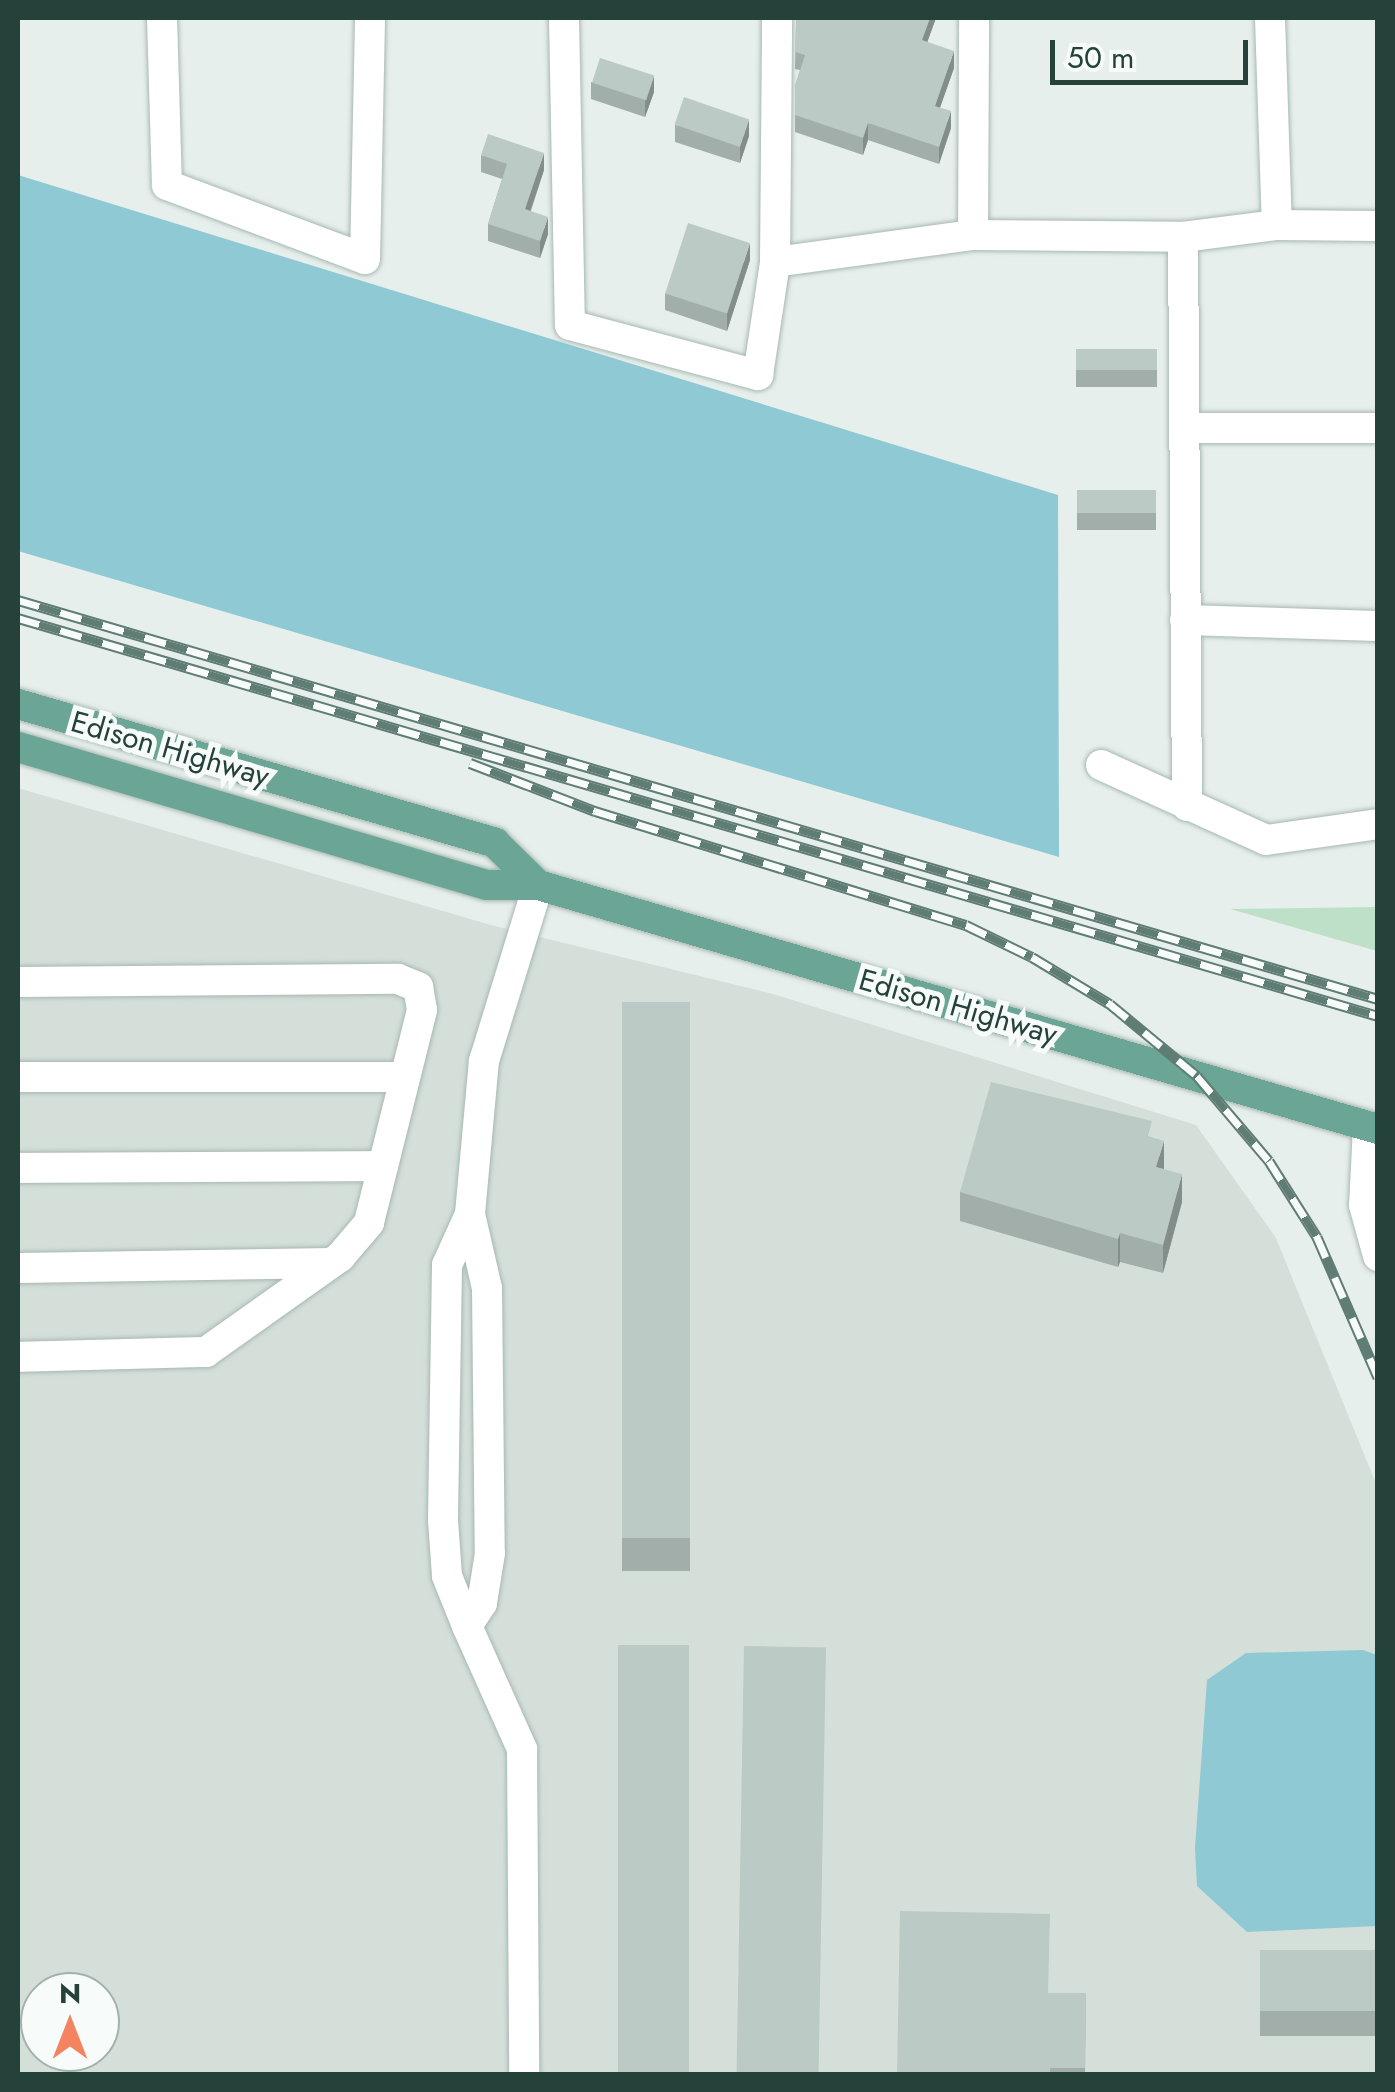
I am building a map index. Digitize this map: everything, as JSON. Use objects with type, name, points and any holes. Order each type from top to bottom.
[{"type":"main road","name":"Edison Highway","points":[[18,704],[495,844],[538,885]]},
{"type":"main road","name":"Edison Highway","points":[[18,747],[488,885],[538,885],[1373,1128]]},
{"type":"street","points":[[162,18],[167,185],[365,259],[370,18]]},
{"type":"street","points":[[564,18],[570,325],[758,376],[775,262],[777,18]]},
{"type":"street","points":[[973,234],[974,18]]},
{"type":"street","points":[[1270,18],[1277,224]]},
{"type":"street","points":[[775,262],[973,234],[1183,237],[1277,224],[1378,226]]},
{"type":"street","points":[[1183,237],[1187,806]]},
{"type":"street","points":[[1185,428],[1378,428]]},
{"type":"street","points":[[1185,620],[1378,626]]},
{"type":"street","points":[[1101,765],[1266,840],[1378,824]]},
{"type":"street","points":[[524,2074],[522,1750],[448,1576],[443,1512],[448,1265],[470,1214],[484,1061],[538,885]]},
{"type":"street","points":[[18,982],[398,979],[418,987],[422,1010],[369,1222],[330,1263],[206,1352],[18,1357]]},
{"type":"street","points":[[18,1077],[405,1077]]},
{"type":"street","points":[[1373,1128],[1364,1205],[1378,1256]]},
{"type":"street","points":[[18,1168],[383,1166]]},
{"type":"street","points":[[467,1626],[482,1603],[490,1553],[487,1288],[470,1214]]},
{"type":"street","points":[[18,1268],[330,1263]]},
{"type":"shaded area","points":[[18,788],[491,925],[773,994],[1196,1125],[1276,1238],[1377,1486],[1377,2074],[18,2074]]},
{"type":"green space","points":[[1377,907],[1377,951],[1230,909]]},
{"type":"water","points":[[18,175],[1058,495],[1059,857],[18,551]]},
{"type":"water","points":[[1363,1650],[1377,1655],[1377,1926],[1247,1932],[1197,1886],[1195,1848],[1207,1680],[1246,1653]]},
{"type":"building","points":[[797,18],[930,18],[922,40],[954,51],[935,106],[951,111],[939,147],[868,123],[863,138],[795,115],[795,86],[805,55],[795,52]]},
{"type":"building","points":[[600,58],[654,76],[646,100],[592,83]]},
{"type":"building","points":[[684,97],[749,119],[740,147],[675,124]]},
{"type":"building","points":[[488,134],[544,153],[525,209],[548,217],[540,241],[488,224],[507,164],[481,155]]},
{"type":"building","points":[[688,223],[750,243],[727,313],[665,293]]},
{"type":"building","points":[[1076,349],[1157,349],[1157,370],[1076,370]]},
{"type":"building","points":[[1077,490],[1156,490],[1156,513],[1077,513]]},
{"type":"building","points":[[622,1002],[690,1002],[690,1538],[622,1538]]},
{"type":"building","points":[[991,1082],[1152,1121],[1148,1136],[1164,1141],[1156,1167],[1182,1174],[1163,1245],[1120,1233],[1118,1239],[960,1192]]},
{"type":"building","points":[[618,1645],[689,1645],[689,2074],[618,2074]]},
{"type":"building","points":[[744,1646],[826,1647],[819,2074],[737,2074]]},
{"type":"building","points":[[900,1911],[1050,1914],[1048,1993],[1086,1993],[1085,2068],[1050,2068],[1050,2074],[897,2074]]},
{"type":"building","points":[[1260,1950],[1378,1950],[1378,2011],[1260,2011]]},
{"type":"railway","points":[[18,600],[1378,999]]},
{"type":"railway","points":[[18,618],[1378,1016]]},
{"type":"railway","points":[[470,763],[595,811],[966,925],[1032,957],[1110,1004],[1197,1076],[1269,1161],[1317,1237],[1378,1377]]}]
